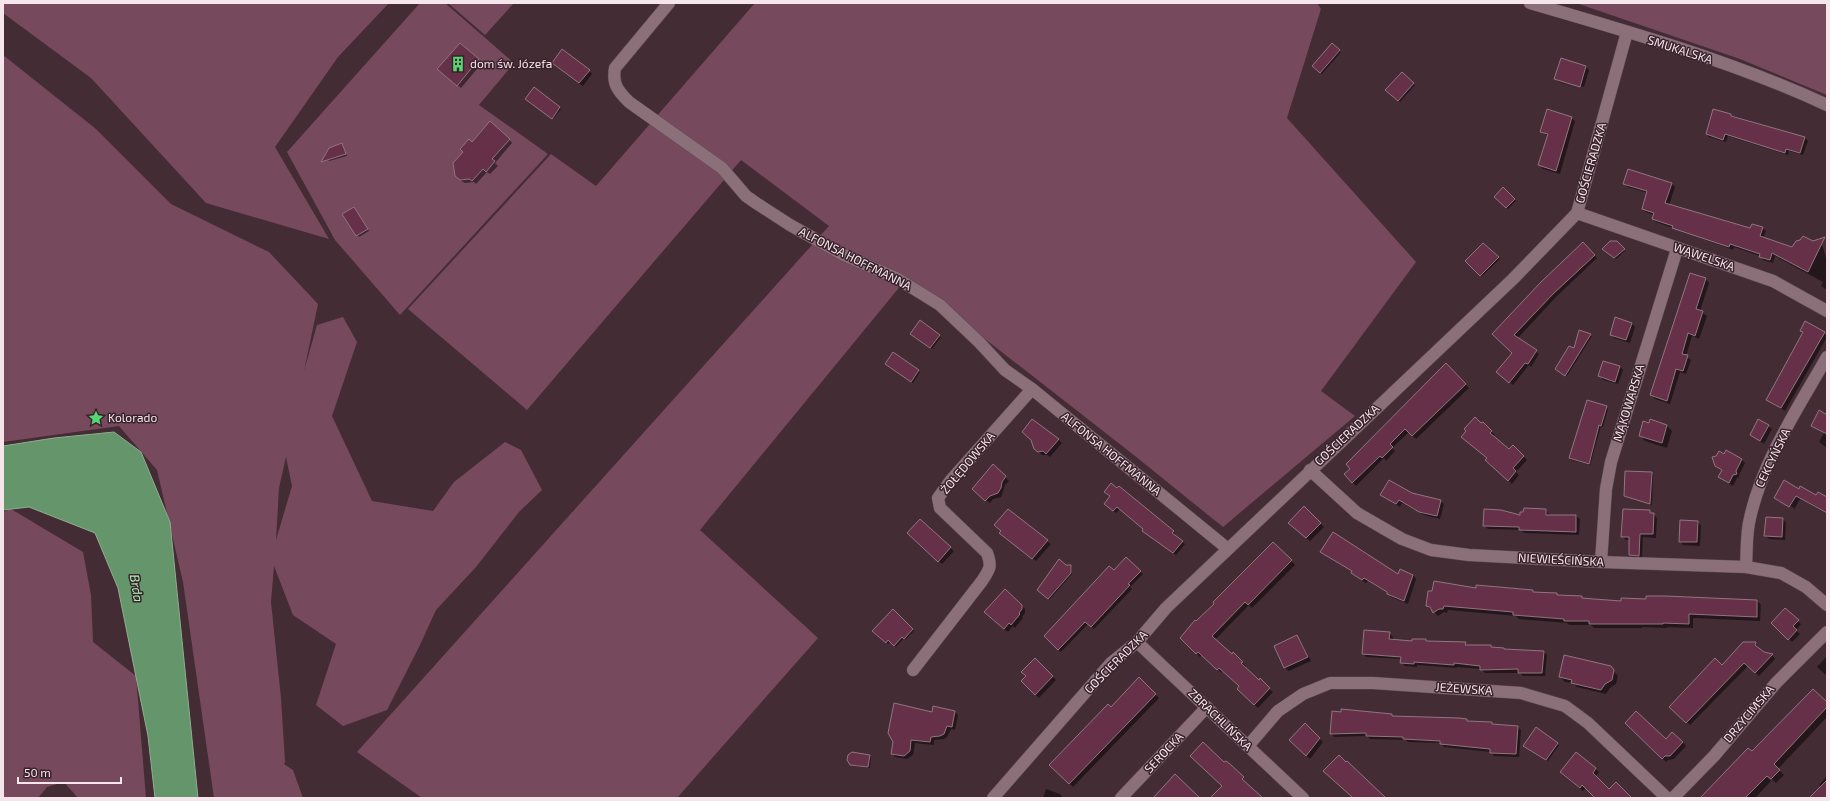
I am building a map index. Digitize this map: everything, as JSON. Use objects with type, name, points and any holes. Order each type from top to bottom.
[{"type":"street","name":"ALFONSA HOFFMANNA","points":[[669,3],[615,68],[613,78],[617,90],[629,102],[722,168],[746,196],[756,203],[790,225],[842,254],[898,279],[940,305],[979,342],[1005,370],[1032,389],[1228,549]]},
{"type":"street","name":"SMUKALSKA","points":[[1530,3],[1627,32],[1732,67],[1827,105]]},
{"type":"street","name":"GOŚCIERADZKA","points":[[993,798],[1111,663],[1137,642],[1166,608],[1513,279],[1577,213],[1627,32]]},
{"type":"street","name":"WĄWELSKA","points":[[1577,213],[1773,281],[1827,311]]},
{"type":"street","name":"MĄKOWARSKA","points":[[1601,562],[1606,489],[1611,462],[1678,249]]},
{"type":"street","name":"CEKCYŃSKA","points":[[1746,567],[1749,520],[1757,490],[1779,442],[1827,357]]},
{"type":"street","name":"ŻOŁĘDOWSKA","points":[[913,670],[982,581],[989,570],[991,562],[987,553],[940,508],[938,498],[951,480],[1032,389]]},
{"type":"street","name":"NIEWIEŚCIŃSKA","points":[[1310,470],[1357,513],[1402,539],[1432,550],[1469,555],[1601,562],[1746,567],[1781,573],[1806,586],[1827,605]]},
{"type":"street","name":"DRZYCIMSKA","points":[[1673,798],[1714,756],[1776,683],[1827,632]]},
{"type":"street","name":"ZBRACHLIŃSKA","points":[[1137,642],[1303,798]]},
{"type":"street","name":"JEŻEWSKA","points":[[1248,746],[1278,710],[1303,694],[1330,683],[1373,683],[1521,693],[1565,706],[1588,723],[1667,798]]},
{"type":"street","name":"SEROCKA","points":[[1121,798],[1207,707]]},
{"type":"shaded area","points":[[3,3],[389,3],[338,57],[275,147],[329,239],[206,203],[91,78],[3,13]]},
{"type":"shaded area","points":[[420,3],[445,3],[514,63],[479,105],[548,154],[400,315],[335,240],[287,152]]},
{"type":"shaded area","points":[[448,3],[514,3],[485,35]]},
{"type":"shaded area","points":[[755,3],[1317,3],[1321,9],[1287,118],[1416,262],[1321,391],[1355,416],[1223,527],[1135,456],[907,278],[700,530],[818,638],[677,798],[422,798],[357,752],[829,226],[741,160],[527,410],[408,309],[551,154],[596,186]]},
{"type":"shaded area","points":[[1576,3],[1827,3],[1827,95],[1740,59]]},
{"type":"shaded area","points":[[3,55],[96,129],[171,204],[269,252],[318,304],[304,371],[317,325],[343,317],[357,342],[332,416],[372,501],[433,511],[454,482],[505,442],[521,450],[542,490],[519,512],[476,567],[436,610],[387,710],[343,726],[316,705],[336,644],[293,615],[274,566],[271,602],[281,698],[284,764],[293,770],[303,798],[214,798],[183,582],[157,470],[119,426],[3,442]],"holes":[[[286,457],[292,486],[276,540],[279,488]]]},
{"type":"shaded area","points":[[11,509],[83,552],[91,595],[93,642],[136,676],[146,798],[78,798],[64,782],[47,787],[38,798],[3,798],[3,512]]},
{"type":"water","name":"Brda","points":[[114,432],[141,452],[170,522],[198,798],[155,798],[148,736],[118,588],[95,533],[29,507],[3,510],[3,446],[54,438]]},
{"type":"building","name":"dom św. Józefa","points":[[460,43],[479,59],[457,86],[437,69]]},
{"type":"building","points":[[1332,43],[1340,50],[1320,73],[1312,66]]},
{"type":"building","points":[[562,49],[590,70],[579,83],[552,63]]},
{"type":"building","points":[[1561,58],[1586,66],[1580,87],[1554,79]]},
{"type":"building","points":[[1402,72],[1414,83],[1398,101],[1385,90]]},
{"type":"building","points":[[534,87],[560,107],[552,119],[525,99]]},
{"type":"building","points":[[1547,109],[1572,117],[1556,171],[1538,165],[1548,134],[1540,132]]},
{"type":"building","points":[[1713,109],[1731,114],[1731,116],[1805,137],[1800,153],[1786,149],[1785,153],[1725,134],[1723,140],[1706,134]]},
{"type":"building","points":[[490,121],[510,139],[492,159],[495,161],[486,172],[483,169],[472,181],[469,179],[460,180],[455,176],[453,163],[463,152],[460,149],[469,139],[472,142]]},
{"type":"building","points":[[342,143],[346,154],[321,162],[329,148]]},
{"type":"building","points":[[1628,169],[1672,183],[1665,203],[1750,228],[1752,224],[1763,227],[1760,236],[1792,247],[1796,241],[1800,240],[1803,236],[1813,241],[1825,237],[1808,272],[1772,253],[1770,260],[1759,257],[1760,254],[1730,244],[1729,247],[1672,228],[1673,226],[1652,219],[1654,213],[1642,209],[1647,191],[1623,184]]},
{"type":"building","points":[[1503,187],[1515,199],[1506,208],[1494,197]]},
{"type":"building","points":[[354,207],[368,229],[356,236],[342,214]]},
{"type":"building","points":[[1610,241],[1617,241],[1625,249],[1614,258],[1602,249]]},
{"type":"building","points":[[1583,242],[1595,255],[1553,294],[1514,335],[1537,350],[1528,364],[1525,363],[1509,383],[1496,372],[1512,353],[1492,334],[1541,282]]},
{"type":"building","points":[[1483,243],[1499,257],[1480,276],[1465,261]]},
{"type":"building","points":[[1690,273],[1706,278],[1696,309],[1703,311],[1695,336],[1688,333],[1682,354],[1688,355],[1685,365],[1683,371],[1676,369],[1667,401],[1650,395]]},
{"type":"building","points":[[1615,317],[1632,323],[1626,340],[1610,335]]},
{"type":"building","points":[[920,320],[940,335],[930,348],[910,334]]},
{"type":"building","points":[[1805,321],[1825,332],[1781,408],[1766,400],[1803,332],[1800,331]]},
{"type":"building","points":[[1579,330],[1591,334],[1565,376],[1555,369],[1569,346],[1574,348]]},
{"type":"building","points":[[893,352],[919,370],[911,382],[885,364]]},
{"type":"building","points":[[1603,361],[1620,366],[1615,382],[1598,376]]},
{"type":"building","points":[[1446,363],[1466,384],[1412,436],[1405,429],[1390,444],[1393,447],[1382,458],[1380,456],[1352,483],[1344,474],[1350,469],[1346,464]]},
{"type":"building","points":[[1587,400],[1607,406],[1601,426],[1599,425],[1589,464],[1569,458]]},
{"type":"building","points":[[1819,410],[1827,415],[1827,434],[1811,426]]},
{"type":"building","points":[[1475,417],[1481,423],[1483,422],[1492,431],[1490,433],[1509,449],[1513,445],[1524,456],[1513,468],[1516,471],[1508,481],[1485,460],[1487,458],[1461,437],[1466,431],[1464,429]]},
{"type":"building","points":[[1032,419],[1059,439],[1046,454],[1043,451],[1038,452],[1034,449],[1031,440],[1022,432]]},
{"type":"building","points":[[1650,419],[1667,425],[1662,443],[1639,436],[1643,421],[1649,423]]},
{"type":"building","points":[[1758,419],[1769,425],[1760,441],[1750,435]]},
{"type":"building","points":[[1726,450],[1742,459],[1736,471],[1737,474],[1733,475],[1729,483],[1718,477],[1722,470],[1715,466],[1712,457],[1716,456],[1719,451],[1724,454]]},
{"type":"building","points":[[993,464],[1006,476],[998,493],[990,496],[985,501],[972,489]]},
{"type":"building","points":[[1625,471],[1652,472],[1650,504],[1624,496]]},
{"type":"building","points":[[1389,480],[1412,493],[1441,500],[1437,516],[1419,512],[1399,500],[1396,504],[1380,495]]},
{"type":"building","points":[[1784,480],[1799,489],[1800,486],[1816,495],[1818,492],[1827,497],[1827,513],[1796,496],[1789,507],[1774,498]]},
{"type":"building","points":[[1111,483],[1117,488],[1119,486],[1174,531],[1172,533],[1183,541],[1173,553],[1142,531],[1143,529],[1117,507],[1113,511],[1104,504],[1110,496],[1104,492]]},
{"type":"building","points":[[1304,506],[1321,523],[1306,538],[1288,523]]},
{"type":"building","points":[[1524,508],[1546,509],[1546,515],[1576,515],[1576,532],[1519,530],[1519,527],[1483,526],[1484,509],[1501,510],[1520,515],[1520,512],[1523,512]]},
{"type":"building","points":[[1008,509],[1048,540],[1032,559],[999,533],[1001,531],[994,525]]},
{"type":"building","points":[[1623,509],[1650,510],[1650,513],[1654,513],[1653,534],[1640,534],[1639,556],[1629,555],[1629,537],[1621,537]]},
{"type":"building","points":[[1766,517],[1783,518],[1782,537],[1764,536]]},
{"type":"building","points":[[920,519],[951,547],[938,562],[907,533]]},
{"type":"building","points":[[1680,520],[1698,521],[1697,542],[1679,542]]},
{"type":"building","points":[[1333,532],[1398,574],[1400,569],[1413,575],[1404,601],[1387,594],[1387,592],[1364,578],[1362,580],[1351,573],[1352,571],[1320,552]]},
{"type":"building","points":[[1273,542],[1292,560],[1248,605],[1245,602],[1212,636],[1232,654],[1233,652],[1243,662],[1241,663],[1270,688],[1254,705],[1237,689],[1239,686],[1219,668],[1217,670],[1198,652],[1196,654],[1180,638],[1195,620],[1196,621],[1214,604],[1213,602]]},
{"type":"building","points":[[1126,557],[1141,571],[1091,627],[1085,622],[1058,650],[1044,636],[1109,566],[1114,570]]},
{"type":"building","points":[[1059,559],[1066,565],[1071,565],[1071,573],[1048,599],[1037,590]]},
{"type":"building","points":[[1434,581],[1476,588],[1476,585],[1533,590],[1533,592],[1557,593],[1557,595],[1582,596],[1582,598],[1621,601],[1621,598],[1646,599],[1646,596],[1757,600],[1757,617],[1689,614],[1689,624],[1589,624],[1589,621],[1564,621],[1564,619],[1513,615],[1513,612],[1444,606],[1443,609],[1439,609],[1433,613],[1430,607],[1426,606],[1428,591],[1432,591]]},
{"type":"building","points":[[1005,589],[1022,605],[1022,609],[1011,625],[1009,623],[1004,629],[984,612]]},
{"type":"building","points":[[1785,608],[1799,620],[1793,626],[1797,630],[1788,640],[1771,623]]},
{"type":"building","points":[[893,609],[913,629],[904,639],[902,637],[894,646],[888,640],[886,643],[872,631]]},
{"type":"building","points":[[1364,630],[1390,632],[1389,639],[1412,641],[1412,639],[1426,639],[1426,641],[1466,642],[1465,645],[1491,645],[1491,647],[1504,649],[1544,651],[1542,673],[1518,673],[1518,669],[1480,670],[1480,666],[1454,663],[1454,665],[1414,662],[1414,664],[1400,663],[1401,657],[1362,654]]},
{"type":"building","points":[[1297,635],[1308,657],[1284,668],[1274,646]]},
{"type":"building","points":[[1743,642],[1756,642],[1755,645],[1764,652],[1773,654],[1755,673],[1744,663],[1686,723],[1669,707],[1715,658],[1722,665]]},
{"type":"building","points":[[1564,655],[1611,666],[1614,670],[1612,680],[1605,684],[1601,690],[1571,683],[1572,680],[1559,677]]},
{"type":"building","points":[[1035,658],[1053,676],[1035,695],[1021,681],[1026,676],[1021,672]]},
{"type":"building","points":[[1139,677],[1156,694],[1069,784],[1049,765],[1108,704],[1111,707]]},
{"type":"building","points":[[1813,689],[1827,702],[1827,707],[1774,764],[1780,770],[1771,779],[1767,776],[1745,798],[1700,798],[1748,748],[1752,751]]},
{"type":"building","points":[[894,703],[932,712],[933,706],[955,711],[952,727],[947,726],[944,734],[931,737],[930,742],[911,740],[910,751],[904,756],[891,754],[893,742],[888,733]]},
{"type":"building","points":[[1341,709],[1392,714],[1392,716],[1459,718],[1467,719],[1467,721],[1492,722],[1492,724],[1518,726],[1516,754],[1490,753],[1490,749],[1440,744],[1440,741],[1403,739],[1403,737],[1366,736],[1366,733],[1330,734],[1332,711],[1341,712]]},
{"type":"building","points":[[1636,711],[1666,739],[1672,732],[1683,742],[1670,756],[1665,756],[1662,759],[1625,723]]},
{"type":"building","points":[[1305,723],[1320,738],[1306,756],[1289,740]]},
{"type":"building","points":[[1536,727],[1558,743],[1546,760],[1523,746]]},
{"type":"building","points":[[1203,742],[1224,762],[1226,761],[1230,764],[1244,777],[1242,779],[1263,798],[1210,798],[1222,786],[1190,756]]},
{"type":"building","points":[[852,752],[870,755],[868,767],[850,765],[847,760],[848,755]]},
{"type":"building","points":[[1576,752],[1596,768],[1593,773],[1609,789],[1616,782],[1632,798],[1595,798],[1582,785],[1580,788],[1560,772]]},
{"type":"building","points":[[1339,755],[1386,798],[1353,798],[1323,771]]},
{"type":"building","points":[[1175,774],[1200,798],[1153,798]]},
{"type":"building","points":[[1827,780],[1827,798],[1809,798]]},
{"type":"place","name":"dom św. Józefa","points":[[458,64]]},
{"type":"place","name":"Kolorado","points":[[96,418]]}]
